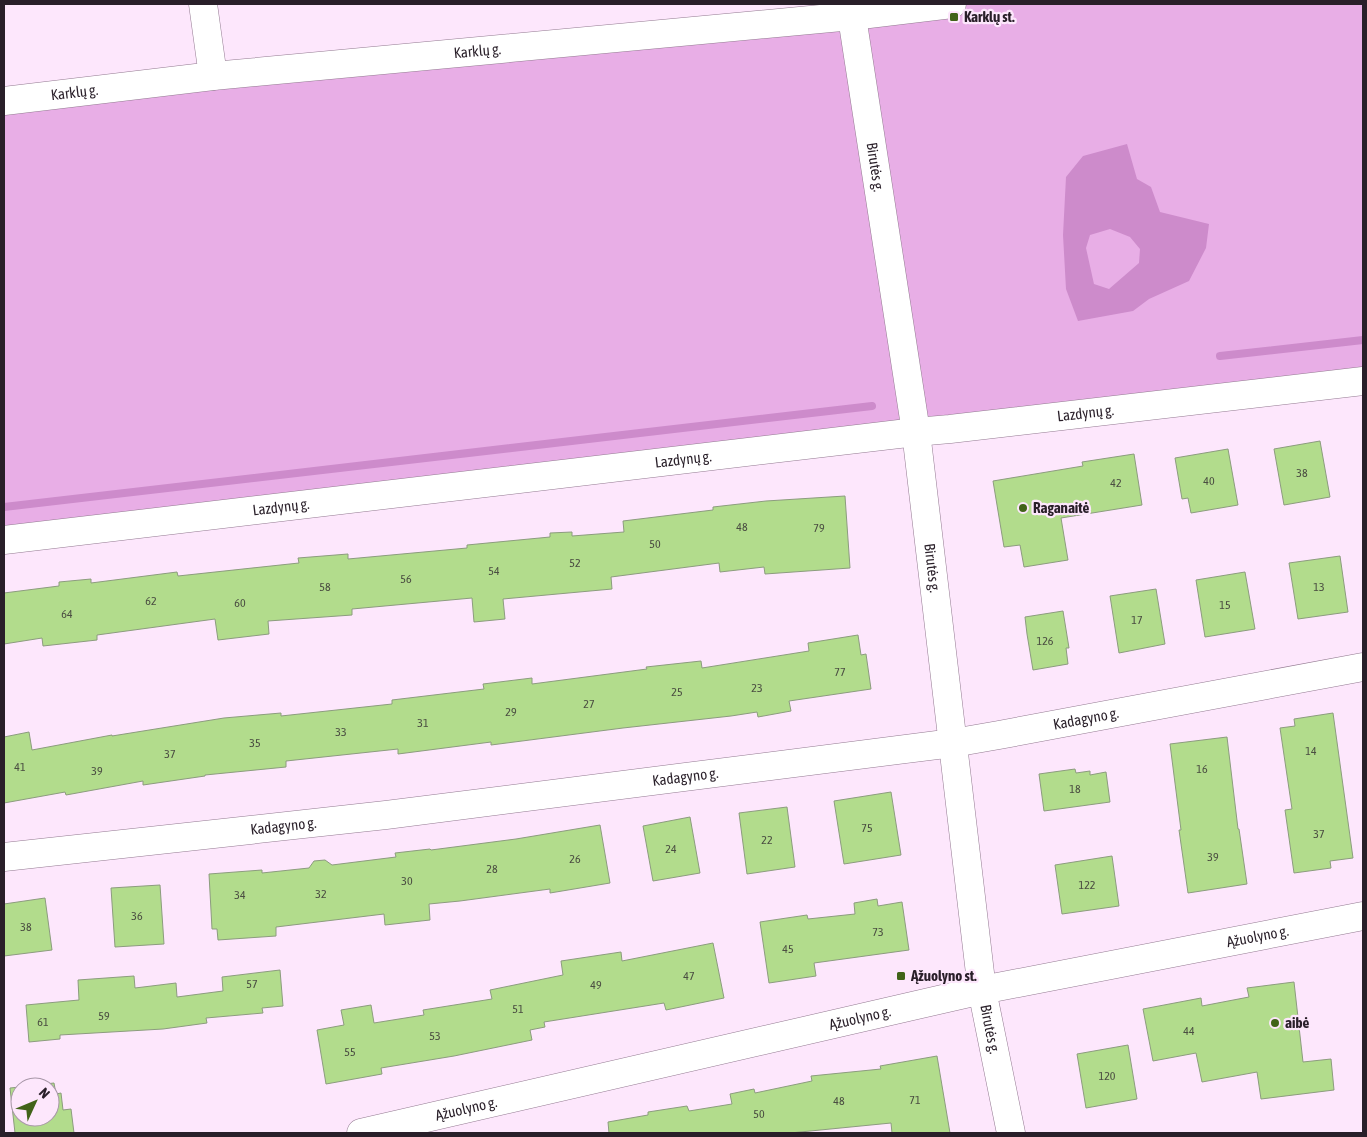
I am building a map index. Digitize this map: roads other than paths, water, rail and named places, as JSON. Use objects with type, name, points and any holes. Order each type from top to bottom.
[{"type":"street","points":[[203,4],[214,76]]},
{"type":"street","name":"Karklų g.","points":[[4,101],[214,76],[851,10],[952,4]]},
{"type":"street","name":"Birutės g.","points":[[851,10],[916,432],[982,990],[1011,1133]]},
{"type":"street","name":"Lazdynų g.","points":[[4,540],[1363,381]]},
{"type":"street","name":"Kadagyno g.","points":[[4,857],[386,815],[952,743],[1363,667]]},
{"type":"street","name":"Ąžuolyno g.","points":[[361,1133],[982,990],[1363,916]]},
{"type":"waterway","points":[[1220,356],[1363,340]]},
{"type":"waterway","points":[[4,507],[872,406]]},
{"type":"place","name":"Karklų st.","points":[[954,17]]},
{"type":"place","name":"Raganaitė","points":[[1023,508]]},
{"type":"place","name":"Ąžuolyno st.","points":[[901,976]]},
{"type":"place","name":"aibė","points":[[1275,1023]]}]
